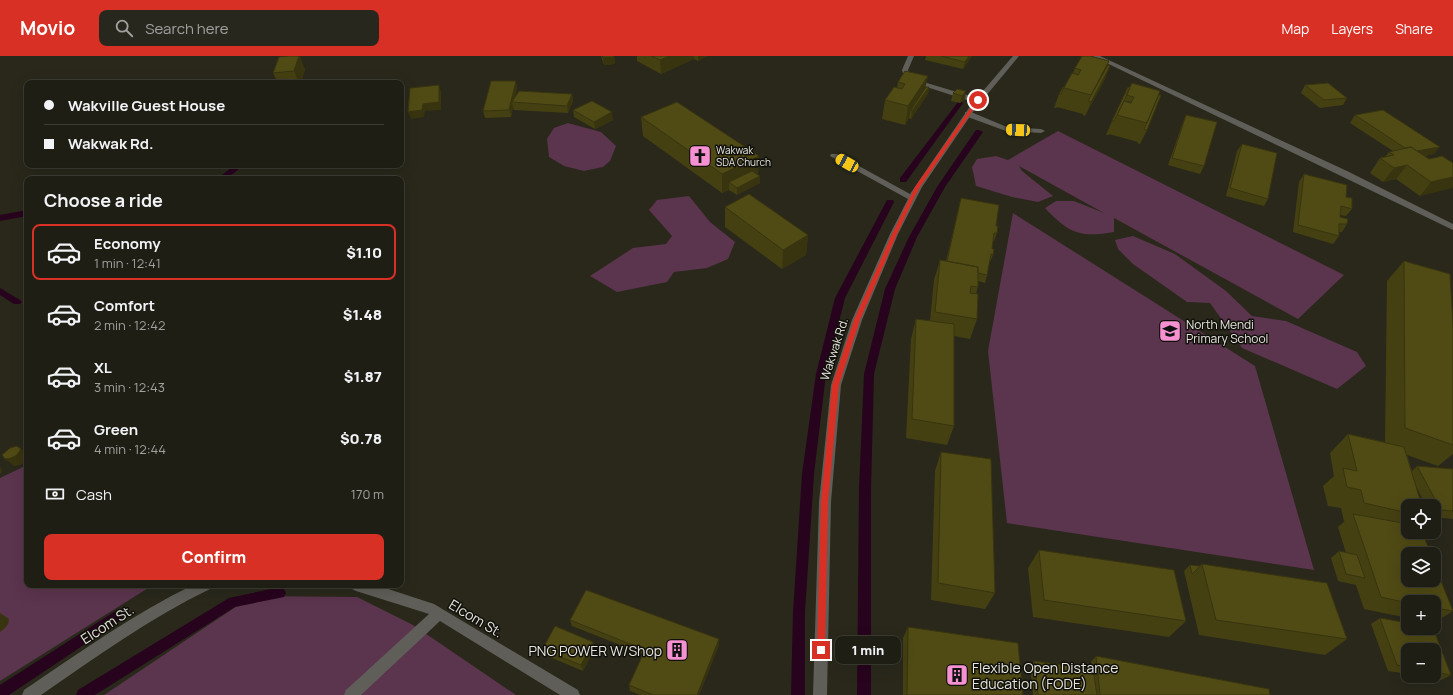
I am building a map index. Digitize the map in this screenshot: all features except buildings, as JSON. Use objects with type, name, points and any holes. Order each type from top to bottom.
[{"type":"street","points":[[911,56],[905,70],[907,79],[978,100]]},
{"type":"street","name":"Wakwak Rd.","points":[[820,695],[824,502],[836,385],[857,320],[894,234],[918,187],[978,100],[1016,56]]},
{"type":"street","points":[[1095,56],[1344,173],[1453,227]]},
{"type":"street","points":[[968,114],[1006,129],[1041,131]]},
{"type":"street","points":[[834,156],[912,198]]},
{"type":"street","name":"Elcom St.","points":[[29,695],[149,615],[200,588]]},
{"type":"street","name":"Elcom St.","points":[[365,588],[430,608],[573,695]]},
{"type":"street","points":[[351,695],[438,614]]},
{"type":"shaded area","points":[[568,123],[601,132],[616,146],[610,161],[603,167],[584,171],[564,166],[549,157],[547,139],[554,128]]},
{"type":"shaded area","points":[[1058,131],[1344,275],[1298,319],[1114,218],[1114,232],[1102,234],[1083,234],[1075,232],[1061,223],[1045,208],[1056,201],[1074,201],[1104,213],[1019,166],[1022,171],[1053,196],[1038,202],[1012,197],[976,186],[972,167],[977,159],[996,156],[1008,160]]},
{"type":"shaded area","points":[[689,196],[710,222],[735,242],[728,259],[707,268],[674,272],[667,282],[617,292],[590,276],[633,248],[666,244],[672,236],[649,210],[657,200]]},
{"type":"shaded area","points":[[1013,213],[1255,366],[1314,570],[1007,523],[988,351]]},
{"type":"shaded area","points":[[1133,236],[1175,254],[1226,291],[1252,316],[1286,321],[1357,352],[1366,366],[1337,389],[1242,348],[1210,303],[1187,302],[1133,264],[1118,249],[1115,240]]},
{"type":"shaded area","points":[[24,466],[24,588],[148,588],[0,681],[0,478]]},
{"type":"shaded area","points":[[252,596],[357,597],[413,625],[516,695],[104,695]]},
{"type":"waterway","points":[[903,180],[960,103]]},
{"type":"waterway","points":[[864,695],[865,489],[869,374],[890,289],[913,237],[941,187],[979,132]]},
{"type":"waterway","points":[[225,176],[236,168]]},
{"type":"waterway","points":[[798,695],[799,612],[808,474],[821,374],[840,298],[890,202]]},
{"type":"waterway","points":[[0,218],[24,214]]},
{"type":"waterway","points":[[0,291],[17,302]]},
{"type":"waterway","points":[[83,695],[233,602],[280,593]]},
{"type":"waterway","points":[[0,693],[117,616]]},
{"type":"place","name":"Wakwak SDA Church","points":[[700,156]]},
{"type":"place","name":"North Mendi Primary School","points":[[1170,331]]},
{"type":"place","name":"PNG POWER W/Shop","points":[[677,650]]},
{"type":"place","name":"Flexible Open Distance Education (FODE)","points":[[957,675]]},
{"type":"route","points":[[821,650],[824,502],[836,385],[857,320],[894,234],[918,187],[978,100]]}]
